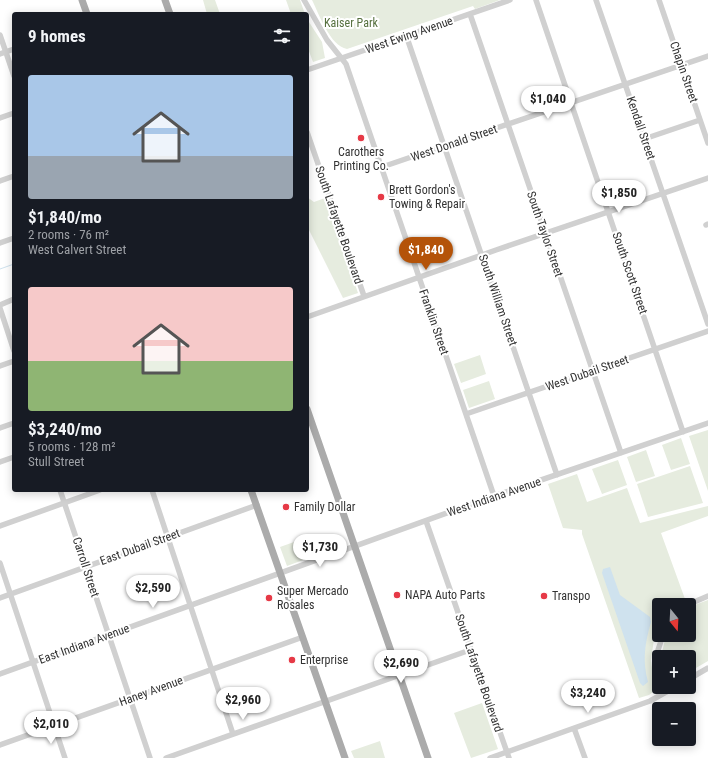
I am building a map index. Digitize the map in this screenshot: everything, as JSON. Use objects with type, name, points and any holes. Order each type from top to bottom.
[{"type":"main road","points":[[82,0],[86,12]]},
{"type":"main road","points":[[165,0],[169,12]]},
{"type":"main road","points":[[309,415],[428,758]]},
{"type":"main road","points":[[252,492],[345,758]]},
{"type":"street","name":"Franklin Street","points":[[304,0],[327,40],[347,68],[494,496]]},
{"type":"street","name":"West Ewing Avenue","points":[[309,69],[510,0]]},
{"type":"street","name":"South Scott Street","points":[[536,0],[684,432]]},
{"type":"street","name":"Kendall Street","points":[[596,0],[708,324]]},
{"type":"street","name":"Chapin Street","points":[[659,0],[708,143]]},
{"type":"street","name":"South Taylor Street","points":[[470,14],[621,453]]},
{"type":"street","points":[[0,35],[3,53],[12,72]]},
{"type":"street","name":"South William Street","points":[[406,36],[557,475]]},
{"type":"street","name":"West Donald Street","points":[[382,167],[708,56]]},
{"type":"street","points":[[0,118],[12,114]]},
{"type":"street","points":[[644,139],[700,120]]},
{"type":"street","name":"South Lafayette Boulevard","points":[[309,138],[364,296]]},
{"type":"street","points":[[0,181],[12,177]]},
{"type":"street","points":[[309,316],[482,255],[708,178]]},
{"type":"street","points":[[0,243],[12,239]]},
{"type":"street","points":[[0,304],[12,300]]},
{"type":"street","points":[[0,308],[12,345]]},
{"type":"street","name":"West Dubail Street","points":[[466,414],[708,331]]},
{"type":"street","points":[[0,366],[12,362]]},
{"type":"street","name":"West Indiana Avenue","points":[[280,573],[494,496],[708,423]]},
{"type":"street","points":[[0,428],[12,424]]},
{"type":"street","points":[[0,462],[12,457]]},
{"type":"street","name":"Carroll Street","points":[[61,492],[150,758]]},
{"type":"street","points":[[0,526],[95,492]]},
{"type":"street","points":[[153,492],[233,734]]},
{"type":"street","name":"East Dubail Street","points":[[0,598],[257,505]]},
{"type":"street","name":"South Lafayette Boulevard","points":[[426,521],[508,755]]},
{"type":"street","points":[[0,564],[65,758]]},
{"type":"street","name":"East Indiana Avenue","points":[[0,674],[280,573]]},
{"type":"street","points":[[696,601],[708,596]]},
{"type":"street","name":"Haney Avenue","points":[[0,745],[302,637]]},
{"type":"street","points":[[166,758],[470,650]]},
{"type":"street","points":[[696,675],[708,668]]},
{"type":"street","points":[[490,758],[508,755],[574,728],[650,701],[660,694]]},
{"type":"street","points":[[574,728],[585,758]]},
{"type":"green space","points":[[203,0],[215,0],[219,12],[206,12]]},
{"type":"green space","points":[[286,0],[300,0],[304,12],[290,12]]},
{"type":"green space","name":"Kaiser Park","points":[[312,0],[500,0],[475,9],[473,6],[347,49],[341,47],[330,36]]},
{"type":"green space","points":[[309,22],[322,42],[325,58],[313,62],[309,51]]},
{"type":"green space","points":[[309,198],[314,202],[325,198],[358,293],[343,298],[309,230]]},
{"type":"green space","points":[[480,355],[486,374],[461,383],[454,364]]},
{"type":"green space","points":[[489,381],[495,399],[469,408],[463,390]]},
{"type":"green space","points":[[708,430],[708,491],[689,436]]},
{"type":"green space","points":[[681,438],[690,464],[671,470],[662,445]]},
{"type":"green space","points":[[646,450],[655,476],[636,482],[627,457]]},
{"type":"green space","points":[[618,460],[627,485],[602,494],[592,469]]},
{"type":"green space","points":[[690,466],[703,503],[648,517],[637,484]]},
{"type":"green space","points":[[577,474],[587,502],[627,488],[640,523],[708,506],[708,516],[661,533],[685,598],[652,598],[652,642],[654,642],[651,660],[652,693],[649,695],[639,698],[582,534],[582,530],[563,528],[548,484]]},
{"type":"green space","points":[[308,537],[314,556],[287,566],[280,547]]},
{"type":"green space","points":[[708,600],[708,661],[696,668],[696,650],[663,650],[664,642],[696,642],[696,604]]},
{"type":"green space","points":[[482,703],[498,749],[471,758],[454,713]]},
{"type":"green space","points":[[380,741],[385,758],[354,758],[351,751]]},
{"type":"water","points":[[610,567],[620,595],[650,617],[651,622],[647,637],[645,659],[648,682],[643,686],[640,683],[602,573],[603,569]]},
{"type":"waterway","points":[[0,269],[12,265]]},
{"type":"place","name":"Carothers Printing Co.","points":[[361,138]]},
{"type":"place","name":"Brett Gordon's Towing & Repair","points":[[381,197]]},
{"type":"place","name":"Family Dollar","points":[[286,507]]},
{"type":"place","name":"NAPA Auto Parts","points":[[397,595]]},
{"type":"place","name":"Transpo","points":[[544,596]]},
{"type":"place","name":"Super Mercado Rosales","points":[[269,598]]},
{"type":"place","name":"Enterprise","points":[[292,660]]}]
